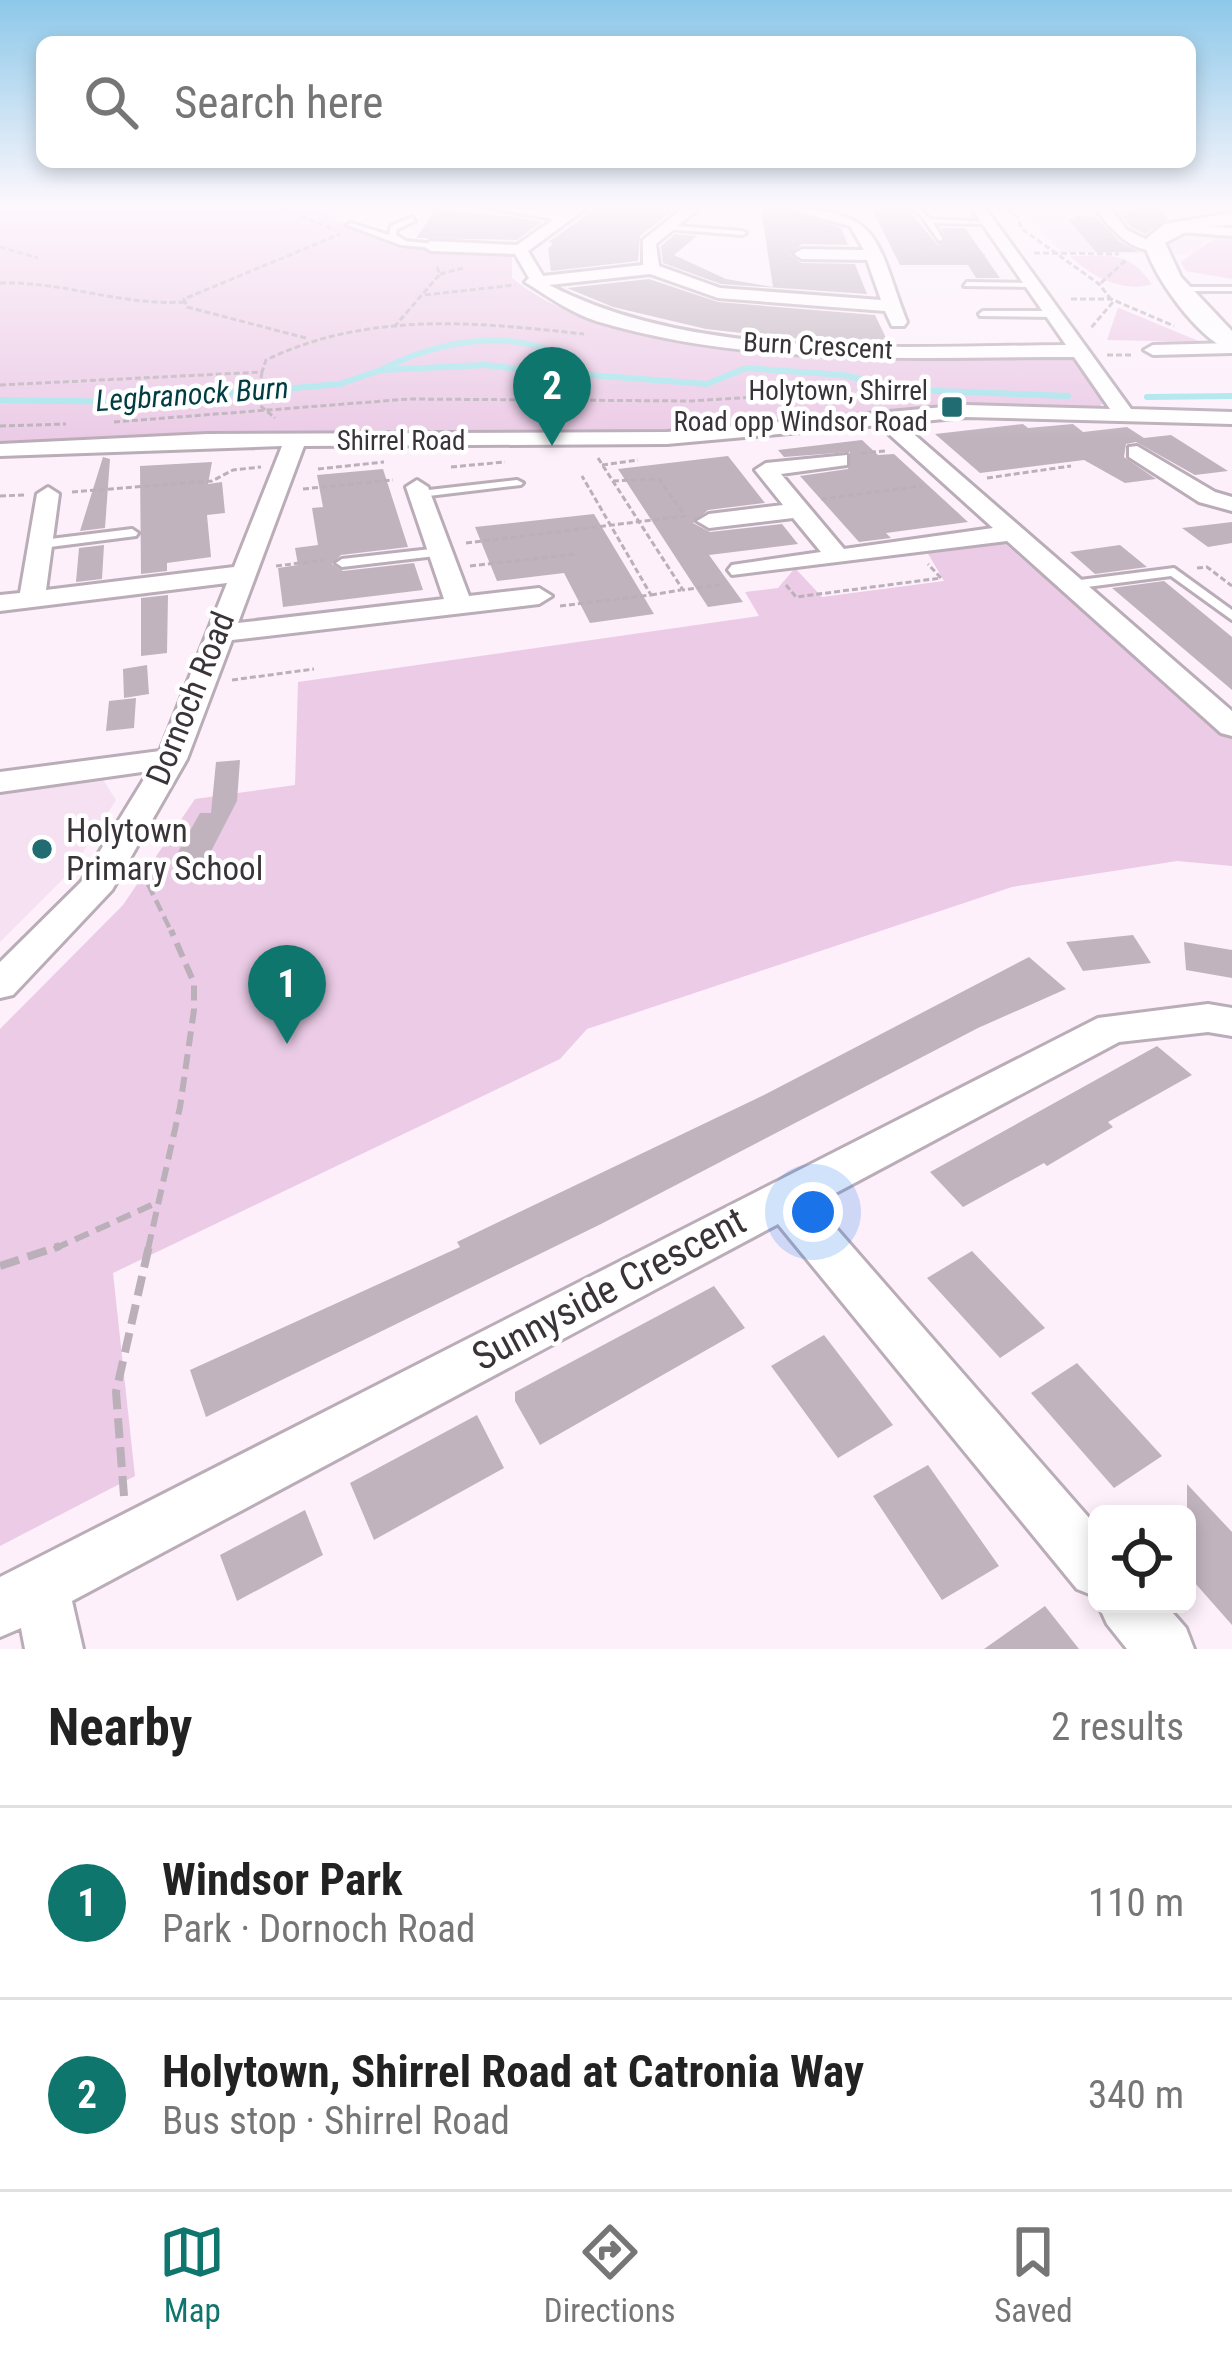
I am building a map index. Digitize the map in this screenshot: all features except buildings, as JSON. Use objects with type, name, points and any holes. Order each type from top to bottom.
[{"type":"main road","points":[[1179,286],[1231,347]]},
{"type":"street","name":"Burn Crescent","points":[[539,286],[580,311],[671,334],[740,344],[1083,349]]},
{"type":"street","points":[[698,286],[718,293],[892,306]]},
{"type":"street","points":[[884,286],[910,350]]},
{"type":"street","points":[[1034,286],[1118,403]]},
{"type":"street","points":[[1208,320],[1232,321]]},
{"type":"street","points":[[1145,353],[1231,347]]},
{"type":"street","name":"Shirrel Road","points":[[0,450],[207,440],[667,438],[1118,403],[1232,418]]},
{"type":"street","points":[[884,419],[1232,728]]},
{"type":"street","name":"Dornoch Road","points":[[0,986],[94,890],[172,759],[295,441]]},
{"type":"street","points":[[837,556],[766,470],[839,460]]},
{"type":"street","points":[[1148,466],[1232,503]]},
{"type":"street","points":[[1189,486],[1232,481]]},
{"type":"street","points":[[418,491],[447,555],[459,605]]},
{"type":"street","points":[[32,599],[49,494]]},
{"type":"street","points":[[709,520],[798,510]]},
{"type":"street","points":[[757,572],[1011,532]]},
{"type":"street","points":[[0,603],[240,574]]},
{"type":"street","points":[[217,634],[539,596]]},
{"type":"street","points":[[0,782],[172,759]]},
{"type":"street","name":"Sunnyside Crescent","points":[[20,1598],[1112,1028],[1208,1018],[1232,1022]]},
{"type":"street","points":[[782,1198],[1088,1558]]},
{"type":"street","points":[[20,1598],[54,1649]]},
{"type":"street","points":[[1135,1613],[1165,1649]]},
{"type":"lane","points":[[968,286],[989,325]]},
{"type":"lane","points":[[990,286],[1044,299]]},
{"type":"lane","points":[[1182,289],[1232,289]]},
{"type":"lane","points":[[982,314],[1044,299]]},
{"type":"lane","points":[[418,491],[518,483]]},
{"type":"lane","points":[[42,544],[132,533]]},
{"type":"lane","points":[[341,563],[447,555]]},
{"type":"lane","points":[[1072,585],[1174,572],[1232,616]]},
{"type":"path","points":[[57,286],[135,305],[184,302],[203,312],[306,338]]},
{"type":"path","points":[[184,302],[214,286]]},
{"type":"path","points":[[394,326],[430,286]]},
{"type":"path","points":[[422,296],[502,286]]},
{"type":"path","points":[[1101,286],[1113,302],[1083,337],[1083,349],[1145,353]]},
{"type":"path","points":[[1044,299],[1111,299],[1231,347]]},
{"type":"path","points":[[295,441],[289,428],[257,403],[266,360],[306,338],[394,326],[493,326],[590,334]]},
{"type":"path","points":[[1123,363],[1145,353]]},
{"type":"path","points":[[0,385],[262,372]]},
{"type":"path","points":[[98,423],[409,399],[691,400],[803,394],[863,402],[884,419]]},
{"type":"path","points":[[0,426],[78,424]]},
{"type":"path","points":[[839,460],[847,454],[899,449]]},
{"type":"path","points":[[447,456],[458,490]]},
{"type":"path","points":[[317,469],[382,462]]},
{"type":"path","points":[[0,496],[212,481],[233,470],[265,466],[256,485]]},
{"type":"path","points":[[582,476],[651,595]]},
{"type":"path","points":[[298,489],[404,479],[407,487],[418,491]]},
{"type":"path","points":[[447,555],[686,516],[659,479],[613,481]]},
{"type":"path","points":[[447,555],[578,554]]},
{"type":"path","points":[[539,596],[557,607],[683,590]]},
{"type":"path","points":[[232,680],[314,669]]},
{"type":"path","points":[[127,1544],[116,1392],[180,1107],[192,1036],[194,983],[128,835]]},
{"type":"path","points":[[0,1265],[38,1256],[156,1203]]},
{"type":"shaded area","points":[[0,286],[524,286],[586,318],[669,338],[1072,355],[1107,401],[1095,409],[938,408],[597,436],[115,437],[0,446]]},
{"type":"shaded area","points":[[1119,308],[1201,342],[1107,340]]},
{"type":"shaded area","points":[[1003,542],[1232,739],[1232,866],[1177,861],[1012,887],[587,1029],[560,1059],[113,1273],[135,1476],[0,1546],[0,1029],[123,905],[195,799],[295,785],[298,682],[759,616],[745,592],[778,588],[795,568],[822,597],[944,581],[927,552]]},
{"type":"shaded area","name":"Holytown Primary School","points":[[102,778],[116,800],[71,871],[0,942],[0,793]]},
{"type":"waterway","name":"Legbranock Burn","points":[[381,370],[424,352],[471,342],[519,342],[564,357],[537,371]]},
{"type":"waterway","name":"Legbranock Burn","points":[[381,370],[485,365],[537,371]]},
{"type":"waterway","name":"Legbranock Burn","points":[[537,371],[707,384],[746,368],[843,375],[909,390],[1068,396]]},
{"type":"waterway","name":"Legbranock Burn","points":[[0,400],[131,402],[340,384],[381,370]]},
{"type":"waterway","name":"Legbranock Burn","points":[[1147,397],[1232,396]]},
{"type":"place","name":"Holytown, Shirrel Road opp Windsor Road","points":[[952,407]]},
{"type":"place","name":"Holytown, Shirrel Road at Catronia Way","points":[[552,446]]},
{"type":"place","name":"Holytown Primary School","points":[[42,849]]},
{"type":"place","name":"Windsor Park","points":[[287,1044]]}]
